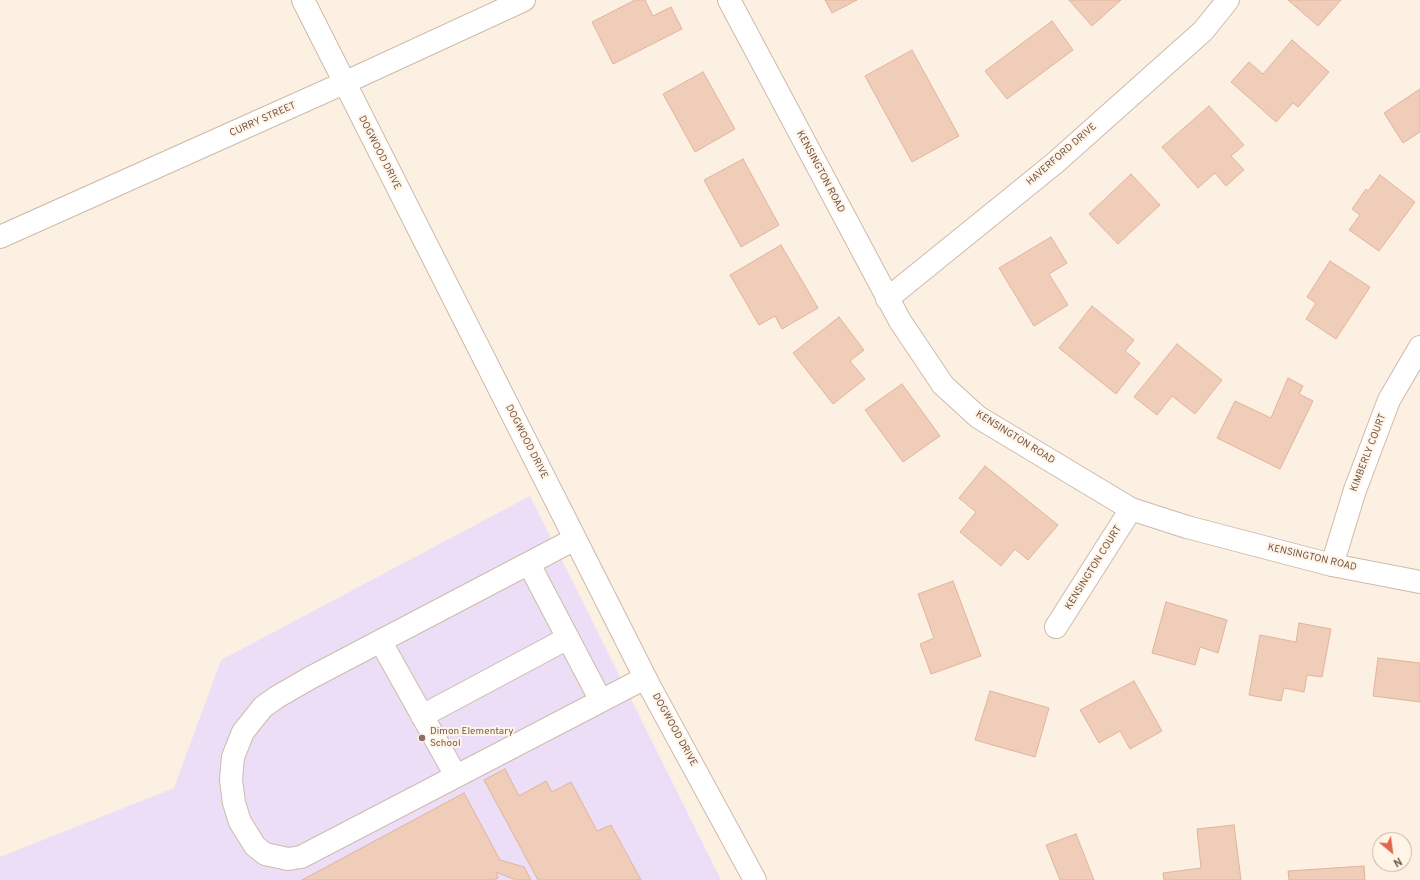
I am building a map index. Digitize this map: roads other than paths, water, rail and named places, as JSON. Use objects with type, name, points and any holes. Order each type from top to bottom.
[{"type":"street","name":"DOGWOOD DRIVE","points":[[303,0],[645,678],[755,880]]},
{"type":"street","name":"CURRY STREET","points":[[0,237],[344,83],[524,0]]},
{"type":"street","name":"KENSINGTON ROAD","points":[[729,0],[900,322],[943,385],[978,417],[1131,509],[1187,527],[1332,564],[1420,582]]},
{"type":"street","name":"HAVERFORD DRIVE","points":[[887,299],[1055,163],[1203,31],[1228,0]]},
{"type":"street","name":"KIMBERLY COURT","points":[[1332,564],[1355,490],[1389,400],[1420,347]]},
{"type":"street","name":"KENSINGTON COURT","points":[[1056,627],[1131,509]]},
{"type":"street","points":[[575,539],[277,697],[263,707],[251,720],[238,742],[233,757],[231,780],[234,803],[240,822],[255,846],[265,854],[288,859],[311,854],[456,776],[645,678]]},
{"type":"street","points":[[529,564],[601,701]]},
{"type":"street","points":[[422,716],[568,638]]},
{"type":"street","points":[[381,642],[456,776]]},
{"type":"place","name":"Dimon Elementary School","points":[[422,738]]}]
